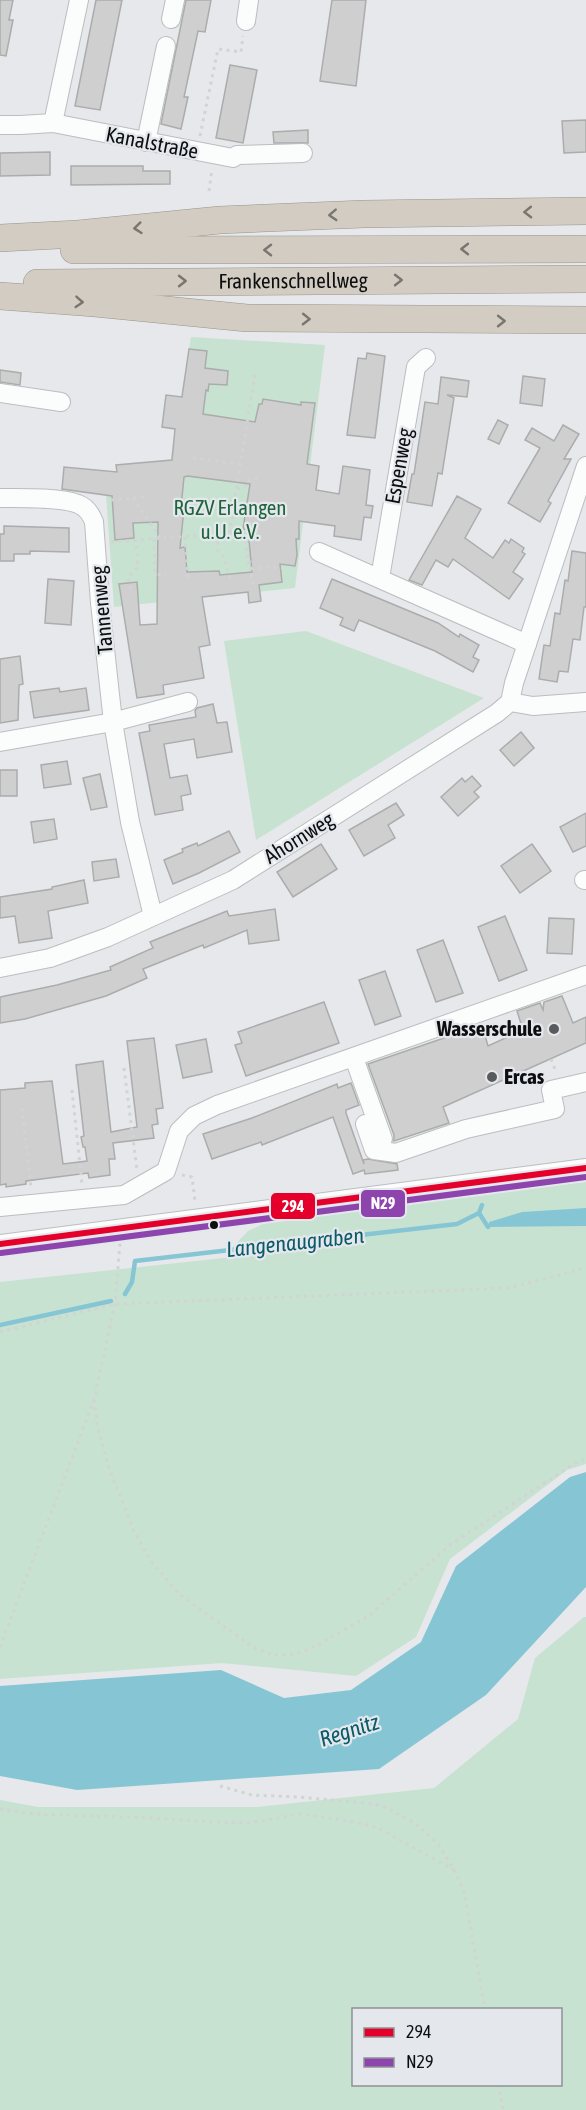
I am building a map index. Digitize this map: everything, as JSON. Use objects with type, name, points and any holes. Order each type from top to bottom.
[{"type":"highway","points":[[0,238],[78,234],[232,220],[364,214],[586,211]]},
{"type":"highway","name":"Frankenschnellweg","points":[[0,250],[586,249]]},
{"type":"highway","name":"Frankenschnellweg","points":[[0,284],[586,279]]},
{"type":"highway","points":[[0,297],[95,303],[247,318],[586,320]]},
{"type":"street","points":[[53,123],[79,0]]},
{"type":"street","points":[[171,19],[175,0]]},
{"type":"street","points":[[246,21],[249,0]]},
{"type":"street","points":[[146,142],[166,46]]},
{"type":"street","name":"Kanalstraße","points":[[0,125],[53,123],[233,159],[237,155],[303,153]]},
{"type":"street","name":"Espenweg","points":[[380,578],[416,367],[426,358]]},
{"type":"street","points":[[0,393],[61,402]]},
{"type":"street","points":[[586,466],[510,702],[532,706],[586,702]]},
{"type":"street","name":"Tannenweg","points":[[0,498],[41,499],[78,504],[90,513],[94,522],[113,723],[130,822],[153,916]]},
{"type":"street","points":[[319,552],[527,644]]},
{"type":"street","points":[[0,742],[113,723],[188,702]]},
{"type":"street","name":"Ahornweg","points":[[0,968],[50,958],[108,937],[233,880],[498,713],[510,702]]},
{"type":"street","points":[[0,1207],[124,1195],[166,1171],[179,1131],[194,1116],[586,975]]},
{"type":"street","points":[[354,1058],[388,1152]]},
{"type":"street","points":[[365,1124],[374,1150],[396,1152],[466,1129],[555,1108],[551,1090],[586,1082]]},
{"type":"street","points":[[0,1244],[586,1168]]},
{"type":"path","points":[[196,152],[218,49],[241,52],[246,21]]},
{"type":"path","points":[[209,191],[212,166]]},
{"type":"path","points":[[229,533],[255,374]]},
{"type":"path","points":[[193,458],[240,465]]},
{"type":"path","points":[[237,489],[247,485],[251,478],[258,479]]},
{"type":"path","points":[[111,500],[144,497]]},
{"type":"path","points":[[133,498],[160,538]]},
{"type":"path","points":[[232,517],[235,518],[246,508],[259,510]]},
{"type":"path","points":[[97,543],[245,532],[252,585]]},
{"type":"path","points":[[217,534],[218,550],[224,557],[231,582]]},
{"type":"path","points":[[185,537],[188,577]]},
{"type":"path","points":[[154,539],[155,573],[157,575],[166,574]]},
{"type":"path","points":[[131,589],[128,577],[138,567],[136,540]]},
{"type":"path","points":[[250,569],[281,568]]},
{"type":"path","points":[[124,1068],[136,1169],[148,1181]]},
{"type":"path","points":[[72,1090],[84,1199]]},
{"type":"path","points":[[22,1108],[33,1203]]},
{"type":"path","points":[[166,1171],[192,1177],[195,1201]]},
{"type":"path","points":[[0,1647],[94,1400],[116,1304],[121,1228]]},
{"type":"path","points":[[0,1332],[116,1304],[508,1288],[586,1268]]},
{"type":"path","points":[[94,1400],[98,1429],[110,1471],[134,1531],[150,1560],[187,1600],[253,1647],[273,1655],[296,1654],[316,1646],[370,1615],[450,1545],[575,1463],[586,1459]]},
{"type":"path","points":[[220,1786],[252,1795],[375,1804],[393,1810],[416,1824],[439,1845],[464,1891],[485,2008]]},
{"type":"path","points":[[0,1809],[35,1814],[214,1822],[249,1823],[300,1815],[344,1820],[376,1827],[454,1870]]},
{"type":"path","points":[[498,2086],[503,2110]]},
{"type":"green space","name":"RGZV Erlangen u.U. e.V.","points":[[191,337],[325,345],[295,588],[114,607],[106,495],[166,488]]},
{"type":"green space","points":[[306,631],[484,698],[256,840],[224,641]]},
{"type":"green space","points":[[586,1182],[586,1464],[567,1470],[450,1559],[416,1637],[356,1676],[222,1663],[0,1679],[0,1282],[233,1257],[231,1249],[248,1231],[267,1222],[447,1197]]},
{"type":"green space","points":[[586,1617],[586,2110],[0,2110],[0,1800],[38,1807],[257,1807],[434,1788],[518,1719],[535,1658]]},
{"type":"water","points":[[586,1208],[586,1226],[488,1227],[489,1222],[522,1212]]},
{"type":"water","name":"Regnitz","points":[[586,1472],[586,1587],[486,1695],[379,1769],[77,1790],[0,1776],[0,1686],[221,1670],[284,1698],[351,1690],[421,1642],[456,1566],[570,1477]]},
{"type":"building","points":[[0,0],[13,0],[9,20],[13,20],[6,56],[0,55]]},
{"type":"building","points":[[96,0],[122,0],[100,110],[75,106]]},
{"type":"building","points":[[186,0],[211,0],[205,32],[198,31],[184,97],[188,97],[181,129],[161,124]]},
{"type":"building","points":[[332,0],[366,0],[356,86],[320,81]]},
{"type":"building","points":[[230,65],[257,70],[243,143],[216,138]]},
{"type":"building","points":[[586,120],[586,152],[564,153],[562,121]]},
{"type":"building","points":[[308,130],[308,143],[274,143],[273,132]]},
{"type":"building","points":[[50,152],[50,175],[0,176],[0,153]]},
{"type":"building","points":[[71,166],[143,166],[143,171],[170,171],[170,184],[71,185]]},
{"type":"building","points":[[189,349],[207,351],[205,368],[228,371],[227,385],[209,384],[203,414],[255,422],[259,404],[262,404],[263,399],[301,405],[301,402],[315,403],[307,464],[319,466],[316,490],[339,494],[343,466],[370,470],[366,505],[373,506],[371,518],[364,517],[361,540],[334,536],[335,526],[299,521],[295,566],[280,564],[282,582],[259,585],[261,601],[249,603],[248,592],[202,597],[210,645],[199,647],[204,678],[163,685],[164,694],[137,698],[119,584],[137,582],[140,625],[157,624],[158,522],[133,523],[134,538],[115,540],[112,496],[62,489],[64,467],[117,472],[116,465],[172,460],[175,429],[162,427],[166,395],[182,397]],"holes":[[[184,477],[250,484],[243,529],[248,530],[252,572],[220,575],[219,571],[187,572],[185,547],[180,548]]]},
{"type":"building","points":[[367,353],[385,356],[375,438],[347,435],[358,358],[366,359]]},
{"type":"building","points":[[0,370],[21,373],[20,385],[0,382]]},
{"type":"building","points":[[523,376],[545,379],[542,406],[520,403]]},
{"type":"building","points":[[441,377],[469,381],[467,397],[447,395],[454,398],[442,474],[438,473],[432,506],[407,502],[412,474],[414,474],[425,402],[438,404]]},
{"type":"building","points":[[498,420],[508,425],[499,444],[488,439]]},
{"type":"building","points":[[563,425],[579,434],[564,459],[571,459],[548,501],[551,503],[540,522],[508,503],[540,448],[525,440],[532,428],[554,441]]},
{"type":"building","points":[[457,496],[481,509],[465,538],[493,558],[505,540],[509,543],[511,539],[524,548],[522,552],[525,554],[513,572],[523,579],[509,599],[453,559],[448,567],[436,560],[422,585],[409,580]]},
{"type":"building","points":[[4,526],[69,528],[69,552],[30,551],[30,554],[14,554],[14,561],[0,561],[0,534],[4,534]]},
{"type":"building","points":[[572,551],[586,553],[586,607],[584,607],[580,640],[573,639],[568,672],[559,671],[557,682],[539,679],[544,645],[550,646],[555,613],[560,614]]},
{"type":"building","points":[[48,579],[74,581],[71,625],[45,623]]},
{"type":"building","points":[[332,579],[438,623],[459,637],[460,634],[479,645],[473,657],[479,660],[473,672],[435,651],[359,620],[354,631],[340,625],[343,618],[320,608]]},
{"type":"building","points":[[20,656],[23,684],[19,685],[18,720],[0,723],[0,659]]},
{"type":"building","points":[[59,688],[60,692],[86,688],[89,710],[34,718],[30,692]]},
{"type":"building","points":[[213,704],[217,723],[227,722],[232,752],[197,758],[194,739],[164,744],[170,778],[187,775],[191,794],[181,796],[183,810],[155,815],[139,733],[150,731],[149,725],[196,717],[197,708]]},
{"type":"building","points":[[521,732],[534,748],[514,766],[500,750]]},
{"type":"building","points":[[67,761],[71,784],[44,788],[41,765]]},
{"type":"building","points":[[0,770],[17,770],[17,796],[0,796]]},
{"type":"building","points":[[100,774],[107,807],[91,810],[83,778]]},
{"type":"building","points":[[472,776],[481,786],[474,792],[479,797],[458,816],[441,797],[462,778],[465,782]]},
{"type":"building","points":[[396,803],[404,815],[388,825],[395,838],[364,856],[349,830]]},
{"type":"building","points":[[586,813],[586,846],[573,852],[560,827]]},
{"type":"building","points":[[54,819],[57,839],[34,843],[31,822]]},
{"type":"building","points":[[229,831],[240,852],[173,884],[164,860],[183,852],[182,849],[197,843],[198,846]]},
{"type":"building","points":[[321,844],[337,869],[293,897],[277,872]]},
{"type":"building","points":[[532,844],[551,871],[520,893],[501,866]]},
{"type":"building","points":[[116,859],[119,877],[94,881],[92,862]]},
{"type":"building","points":[[84,880],[88,903],[48,911],[52,938],[19,943],[15,916],[0,918],[0,897],[52,889],[52,887]]},
{"type":"building","points":[[275,909],[279,940],[249,944],[247,930],[143,969],[147,978],[106,996],[25,1019],[0,1023],[0,997],[57,985],[111,970],[110,967],[153,948],[150,942],[227,911],[229,916]]},
{"type":"building","points":[[505,916],[527,970],[499,981],[478,927]]},
{"type":"building","points":[[549,918],[574,919],[572,954],[547,953]]},
{"type":"building","points":[[443,940],[463,993],[436,1002],[417,950]]},
{"type":"building","points":[[385,971],[401,1016],[375,1025],[359,980]]},
{"type":"building","points":[[562,996],[573,1023],[586,1017],[586,1043],[443,1107],[449,1123],[394,1141],[394,1135],[368,1064],[482,1025],[488,1046],[523,1030],[517,1011],[540,1003],[543,1010],[544,1002]]},
{"type":"building","points":[[324,1002],[339,1043],[246,1076],[235,1045],[242,1043],[238,1032]]},
{"type":"building","points":[[154,1038],[163,1108],[156,1109],[158,1124],[152,1125],[154,1138],[113,1143],[115,1159],[109,1159],[110,1175],[89,1178],[88,1173],[26,1181],[26,1184],[6,1187],[6,1184],[0,1185],[0,1090],[25,1088],[25,1083],[52,1081],[63,1164],[87,1161],[81,1137],[84,1136],[76,1065],[103,1061],[111,1132],[137,1127],[127,1041]]},
{"type":"building","points":[[206,1039],[212,1072],[183,1078],[176,1045]]},
{"type":"building","points":[[351,1083],[359,1105],[346,1110],[346,1113],[364,1164],[363,1160],[368,1159],[397,1164],[398,1170],[365,1174],[364,1170],[353,1174],[333,1117],[262,1145],[261,1142],[212,1159],[203,1134],[252,1118],[337,1084],[338,1088]]},
{"type":"waterway","name":"Langenaugraben","points":[[125,1294],[132,1282],[135,1261],[457,1224],[479,1213],[482,1205]]},
{"type":"waterway","points":[[479,1213],[488,1227]]},
{"type":"waterway","name":"Langenaugraben","points":[[0,1325],[111,1301]]},
{"type":"transit line","name":"294","points":[[0,1244],[586,1168]]},
{"type":"transit line","name":"N29","points":[[1,1253],[586,1177]]},
{"type":"place","name":"Wasserschule","points":[[554,1029]]},
{"type":"place","name":"Ercas","points":[[492,1077]]}]
